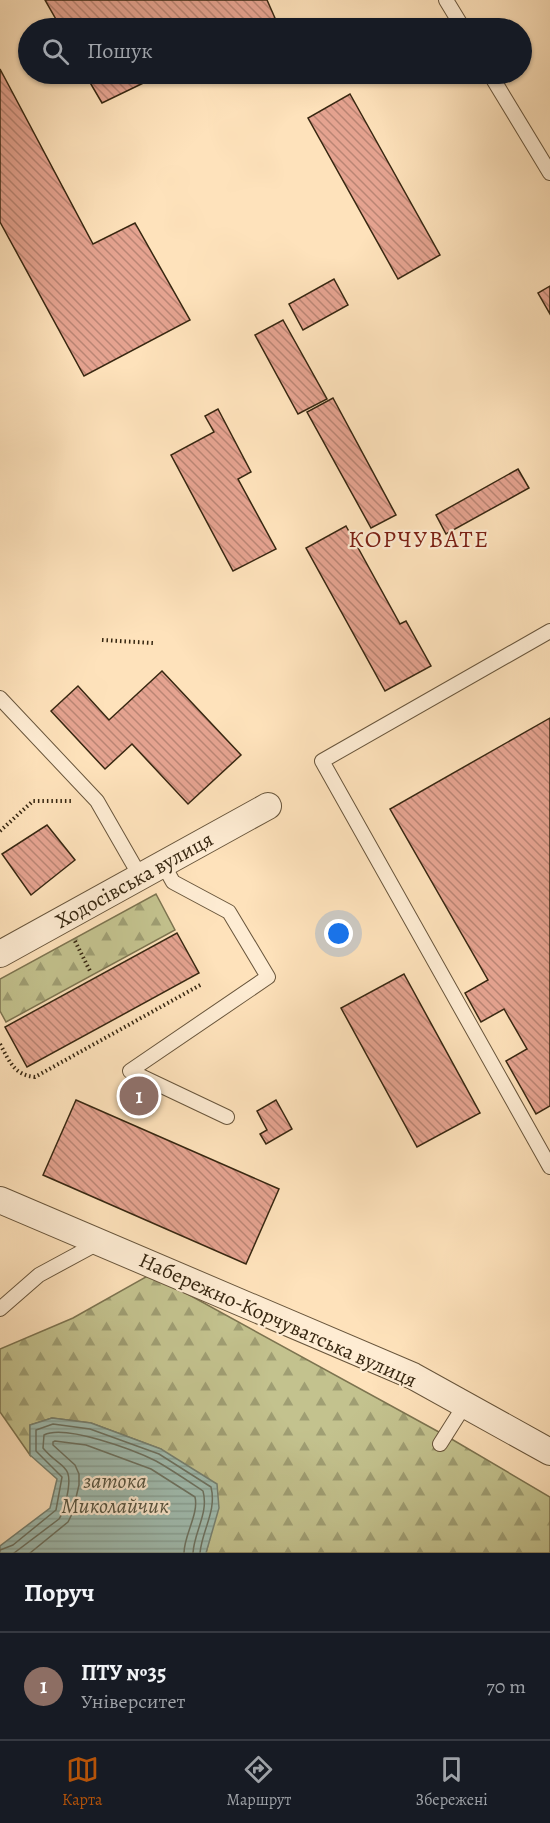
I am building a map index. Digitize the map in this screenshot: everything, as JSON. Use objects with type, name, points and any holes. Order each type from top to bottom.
[{"type":"street","name":"Ходосівська вулиця","points":[[0,954],[268,806]]},
{"type":"street","name":"Набережно-Корчуватська вулиця","points":[[0,1200],[412,1376],[550,1452]]},
{"type":"lane","points":[[446,0],[458,18]]},
{"type":"lane","points":[[496,84],[550,173]]},
{"type":"lane","points":[[550,631],[322,761],[550,1167]]},
{"type":"lane","points":[[0,698],[97,801],[140,876]]},
{"type":"lane","points":[[163,864],[173,882],[229,912],[268,977],[130,1071],[227,1117]]},
{"type":"lane","points":[[0,1309],[39,1275],[100,1242]]},
{"type":"lane","points":[[440,1444],[464,1406]]},
{"type":"path","points":[[102,640],[153,643]]},
{"type":"path","points":[[0,831],[33,801],[97,801]]},
{"type":"path","points":[[64,918],[90,971]]},
{"type":"path","points":[[0,1044],[12,1066],[23,1076],[35,1077],[202,984]]},
{"type":"green space","points":[[156,894],[175,930],[6,1022],[0,1011],[0,979]]},
{"type":"green space","points":[[151,1274],[448,1437],[550,1497],[550,1553],[206,1553],[210,1535],[161,1449],[91,1423],[52,1418],[30,1425],[30,1455],[0,1412],[0,1349],[73,1318]]},
{"type":"water","name":"затока Миколайчик","points":[[52,1418],[91,1423],[161,1449],[217,1484],[219,1508],[206,1553],[0,1553],[0,1546],[50,1508],[57,1479],[30,1455],[30,1425]]},
{"type":"building","points":[[45,0],[267,0],[275,18],[55,18]]},
{"type":"building","points":[[0,69],[93,244],[135,223],[190,320],[84,376],[0,222]]},
{"type":"building","points":[[91,84],[141,84],[102,103]]},
{"type":"building","points":[[350,94],[440,255],[398,279],[308,118]]},
{"type":"building","points":[[334,279],[348,305],[303,330],[289,304]]},
{"type":"building","points":[[550,286],[550,314],[538,293]]},
{"type":"building","points":[[283,320],[327,399],[298,414],[255,335]]},
{"type":"building","points":[[333,398],[396,515],[371,528],[307,412]]},
{"type":"building","points":[[218,409],[251,472],[238,479],[276,549],[233,571],[171,455],[214,432],[205,416]]},
{"type":"building","points":[[518,469],[529,488],[446,534],[436,515]]},
{"type":"building","points":[[346,526],[400,624],[406,621],[431,666],[385,691],[306,548]]},
{"type":"building","points":[[162,671],[241,755],[188,804],[132,744],[105,769],[51,711],[78,686],[109,720]]},
{"type":"building","points":[[550,718],[550,1106],[536,1114],[506,1061],[527,1049],[504,1009],[481,1022],[465,993],[488,980],[390,809]]},
{"type":"building","points":[[47,825],[75,860],[31,895],[2,854]]},
{"type":"building","points":[[177,933],[199,973],[27,1067],[5,1027]]},
{"type":"building","points":[[404,974],[480,1113],[417,1147],[341,1008]]},
{"type":"building","points":[[76,1100],[279,1189],[246,1264],[43,1175]]},
{"type":"building","points":[[276,1100],[292,1129],[266,1144],[260,1134],[267,1130],[257,1111]]},
{"type":"place","name":"ПТУ №35","points":[[139,1096]]},
{"type":"district","name":"КОРЧУВАТЕ","points":[[419,539]]}]
